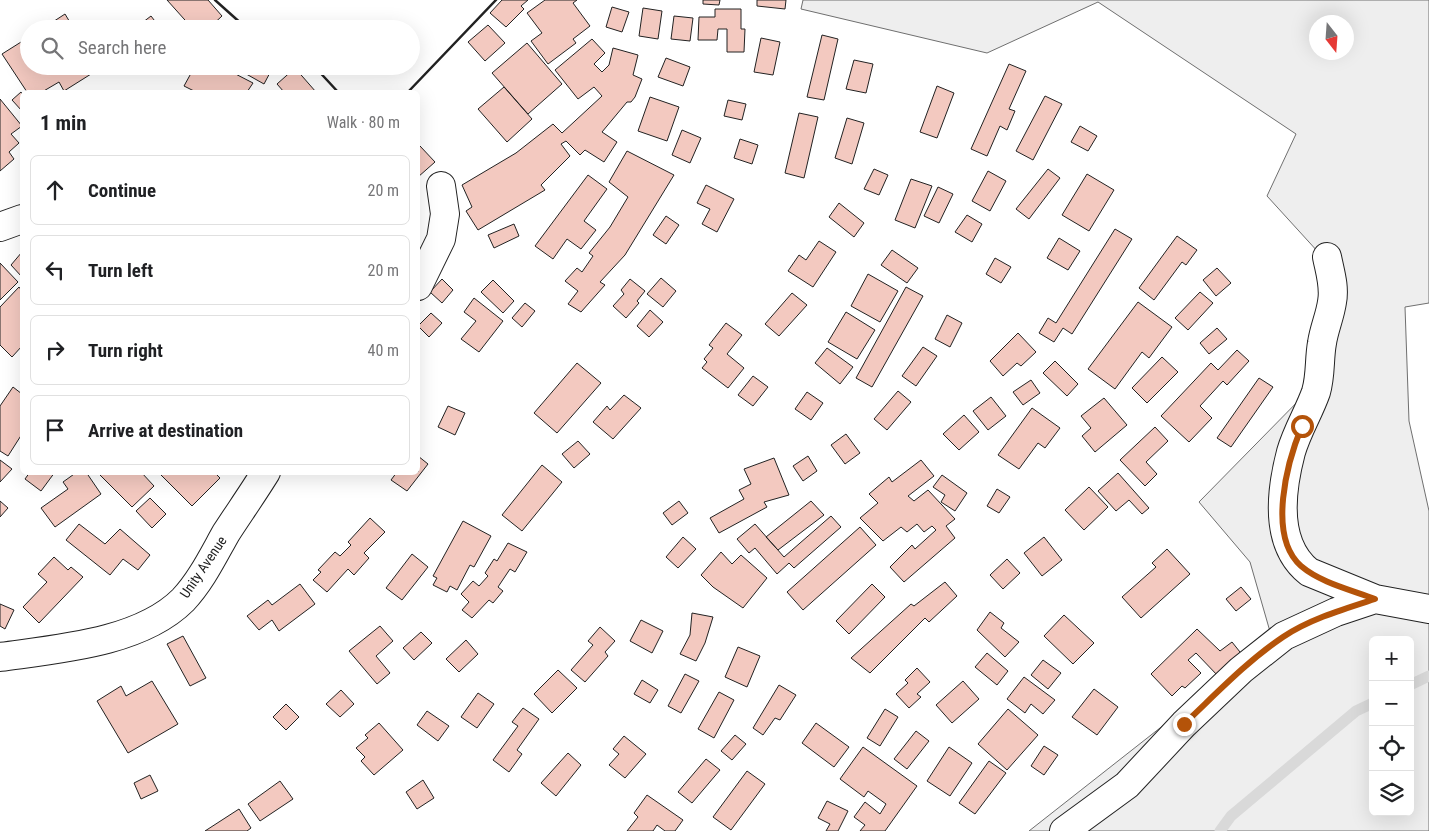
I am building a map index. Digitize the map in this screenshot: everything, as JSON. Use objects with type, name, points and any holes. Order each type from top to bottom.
[{"type":"street","points":[[420,282],[441,239],[445,214],[441,186]]},
{"type":"street","points":[[0,227],[20,220]]},
{"type":"street","points":[[1327,258],[1333,283],[1333,301],[1321,344],[1321,372],[1316,392],[1292,450],[1284,488],[1284,519],[1287,542],[1292,555],[1300,565],[1324,579],[1375,599],[1429,609]]},
{"type":"street","name":"Unity Avenue","points":[[0,657],[82,644],[132,631],[164,616],[183,600],[198,579],[264,475]]},
{"type":"street","points":[[1064,831],[1128,785],[1191,717],[1241,670],[1284,636],[1336,612],[1375,599]]},
{"type":"shaded area","points":[[803,0],[1429,0],[1429,303],[1405,307],[1409,421],[1429,511],[1429,831],[1029,831],[1221,680],[1271,635],[1250,562],[1199,502],[1311,388],[1328,301],[1319,253],[1267,196],[1296,134],[1098,2],[987,53],[801,9]]},
{"type":"building","points":[[167,0],[208,0],[222,16],[218,20],[185,20]]},
{"type":"building","points":[[502,0],[528,0],[521,6],[524,9],[506,27],[490,13]]},
{"type":"building","points":[[545,0],[577,0],[573,3],[590,26],[573,39],[576,43],[548,64],[531,41],[542,33],[527,13]]},
{"type":"building","points":[[703,0],[720,0],[719,5],[703,4]]},
{"type":"building","points":[[757,0],[786,0],[785,9],[757,6]]},
{"type":"building","points":[[612,7],[629,12],[622,32],[606,27]]},
{"type":"building","points":[[643,8],[662,11],[658,39],[639,36]]},
{"type":"building","points":[[715,9],[741,9],[741,29],[745,29],[744,52],[727,52],[727,29],[718,29],[717,40],[698,40],[699,17],[715,17]]},
{"type":"building","points":[[65,14],[69,20],[56,20]]},
{"type":"building","points":[[151,16],[154,20],[146,20]]},
{"type":"building","points":[[674,16],[693,18],[690,41],[671,39]]},
{"type":"building","points":[[488,25],[505,43],[485,61],[468,42]]},
{"type":"building","points":[[822,35],[838,39],[824,100],[807,97]]},
{"type":"building","points":[[761,38],[780,42],[773,75],[754,72]]},
{"type":"building","points":[[592,39],[605,53],[594,64],[602,72],[609,65],[613,48],[638,55],[633,75],[642,79],[635,97],[631,102],[627,102],[602,132],[617,142],[604,162],[585,150],[580,155],[566,141],[561,144],[570,156],[541,185],[545,190],[478,230],[466,211],[472,207],[462,185],[516,153],[553,124],[562,133],[602,96],[594,87],[578,99],[555,70]]},
{"type":"building","points":[[20,43],[20,75],[89,75],[66,90],[63,90],[59,82],[45,90],[26,90],[2,54]]},
{"type":"building","points":[[527,43],[562,84],[528,114],[492,73]]},
{"type":"building","points":[[666,58],[690,67],[683,86],[658,77]]},
{"type":"building","points":[[854,60],[873,64],[866,93],[846,89]]},
{"type":"building","points":[[1009,64],[1026,71],[1009,109],[1015,111],[1007,130],[1000,126],[987,156],[971,149]]},
{"type":"building","points":[[190,75],[237,75],[253,83],[248,90],[192,90],[184,86]]},
{"type":"building","points":[[248,75],[269,75],[264,84]]},
{"type":"building","points":[[287,75],[301,75],[314,90],[282,90],[277,84]]},
{"type":"building","points":[[937,86],[954,93],[937,138],[920,132]]},
{"type":"building","points":[[504,87],[532,119],[507,142],[478,109]]},
{"type":"building","points":[[20,93],[20,109],[12,100]]},
{"type":"building","points":[[1045,96],[1062,104],[1033,160],[1016,151]]},
{"type":"building","points":[[650,97],[679,107],[667,141],[638,131]]},
{"type":"building","points":[[0,99],[20,124],[20,127],[11,134],[19,143],[9,152],[14,159],[0,171]]},
{"type":"building","points":[[728,100],[746,104],[742,120],[724,116]]},
{"type":"building","points":[[799,113],[818,117],[804,178],[785,173]]},
{"type":"building","points":[[847,118],[864,123],[852,164],[835,158]]},
{"type":"building","points":[[1080,126],[1097,136],[1088,151],[1071,142]]},
{"type":"building","points":[[682,130],[701,138],[690,163],[672,155]]},
{"type":"building","points":[[740,139],[758,145],[752,164],[734,158]]},
{"type":"building","points":[[420,146],[435,162],[420,175]]},
{"type":"building","points":[[627,151],[674,175],[625,255],[600,282],[605,285],[581,312],[568,304],[578,291],[565,281],[577,268],[582,272],[593,256],[589,253],[610,227],[628,197],[609,182]]},
{"type":"building","points":[[874,169],[888,175],[879,195],[864,189]]},
{"type":"building","points":[[1048,169],[1060,178],[1029,219],[1016,209]]},
{"type":"building","points":[[988,171],[1006,181],[990,211],[972,201]]},
{"type":"building","points":[[1087,174],[1114,190],[1089,231],[1062,215]]},
{"type":"building","points":[[588,175],[607,189],[584,221],[596,230],[581,249],[567,239],[553,259],[535,246]]},
{"type":"building","points":[[911,179],[932,186],[915,228],[895,220]]},
{"type":"building","points":[[706,185],[734,199],[717,232],[702,224],[710,209],[697,203]]},
{"type":"building","points":[[938,187],[953,194],[939,223],[924,216]]},
{"type":"building","points":[[839,203],[864,223],[854,237],[829,217]]},
{"type":"building","points":[[967,215],[982,224],[972,242],[955,232]]},
{"type":"building","points":[[666,216],[679,225],[666,244],[653,235]]},
{"type":"building","points":[[514,224],[519,236],[494,248],[488,235]]},
{"type":"building","points":[[1115,229],[1132,239],[1072,334],[1063,328],[1054,342],[1039,333],[1048,318],[1056,323]]},
{"type":"building","points":[[1177,236],[1197,250],[1186,265],[1182,262],[1154,300],[1139,288]]},
{"type":"building","points":[[1059,238],[1080,251],[1068,270],[1047,258]]},
{"type":"building","points":[[819,241],[836,252],[813,287],[788,271],[799,255],[806,260]]},
{"type":"building","points":[[892,250],[918,268],[907,283],[881,265]]},
{"type":"building","points":[[20,254],[20,275],[11,265]]},
{"type":"building","points":[[995,258],[1011,267],[1001,283],[986,274]]},
{"type":"building","points":[[0,263],[18,282],[0,300]]},
{"type":"building","points":[[1217,268],[1231,283],[1216,296],[1203,280]]},
{"type":"building","points":[[868,274],[898,291],[880,322],[851,306]]},
{"type":"building","points":[[661,278],[676,291],[663,307],[647,294]]},
{"type":"building","points":[[442,279],[453,290],[442,303],[430,292]]},
{"type":"building","points":[[630,279],[645,291],[637,301],[639,303],[626,318],[613,306],[624,294],[621,290]]},
{"type":"building","points":[[493,280],[514,301],[503,313],[481,292]]},
{"type":"building","points":[[19,287],[20,348],[12,357],[0,345],[0,307]]},
{"type":"building","points":[[906,287],[923,296],[872,387],[856,378]]},
{"type":"building","points":[[1200,292],[1213,303],[1188,330],[1175,318]]},
{"type":"building","points":[[792,293],[807,305],[779,336],[765,324]]},
{"type":"building","points":[[474,298],[503,321],[479,352],[461,339],[476,321],[464,312]]},
{"type":"building","points":[[1138,302],[1172,327],[1149,358],[1142,352],[1115,389],[1088,369]]},
{"type":"building","points":[[525,303],[535,311],[522,327],[512,318]]},
{"type":"building","points":[[650,310],[663,322],[649,337],[637,326]]},
{"type":"building","points":[[846,312],[875,330],[857,359],[828,342]]},
{"type":"building","points":[[431,313],[442,323],[429,337],[420,328],[420,324]]},
{"type":"building","points":[[947,315],[962,323],[950,347],[935,339]]},
{"type":"building","points":[[726,323],[742,335],[727,354],[744,368],[728,388],[702,368],[707,362],[704,359],[713,348],[709,345]]},
{"type":"building","points":[[1217,328],[1227,339],[1209,354],[1200,343]]},
{"type":"building","points":[[1018,333],[1036,352],[1021,366],[1017,363],[1003,376],[990,361]]},
{"type":"building","points":[[923,347],[937,356],[916,386],[902,376]]},
{"type":"building","points":[[827,348],[853,367],[840,384],[815,363]]},
{"type":"building","points":[[1237,350],[1249,361],[1227,385],[1223,381],[1200,406],[1212,418],[1189,442],[1161,416],[1211,363],[1218,370]]},
{"type":"building","points":[[1162,357],[1178,372],[1147,403],[1132,388]]},
{"type":"building","points":[[1055,361],[1078,384],[1067,396],[1043,373]]},
{"type":"building","points":[[577,363],[601,383],[557,433],[534,413]]},
{"type":"building","points":[[753,376],[768,387],[753,406],[738,395]]},
{"type":"building","points":[[1259,378],[1273,387],[1231,447],[1217,438]]},
{"type":"building","points":[[1031,380],[1040,393],[1023,405],[1013,392]]},
{"type":"building","points":[[13,387],[20,392],[20,437],[8,456],[0,451],[0,406]]},
{"type":"building","points":[[898,391],[911,402],[887,430],[874,419]]},
{"type":"building","points":[[807,392],[823,403],[811,420],[795,409]]},
{"type":"building","points":[[624,395],[641,408],[613,439],[593,422],[607,406],[610,410]]},
{"type":"building","points":[[991,397],[1006,416],[988,430],[973,411]]},
{"type":"building","points":[[1104,398],[1127,425],[1095,452],[1082,436],[1091,428],[1081,416]]},
{"type":"building","points":[[448,406],[465,413],[455,435],[438,427]]},
{"type":"building","points":[[1032,408],[1060,428],[1045,448],[1038,443],[1019,469],[998,455]]},
{"type":"building","points":[[964,415],[979,432],[959,450],[943,434]]},
{"type":"building","points":[[1155,427],[1168,441],[1146,462],[1157,474],[1145,486],[1120,460]]},
{"type":"building","points":[[846,434],[860,453],[845,464],[831,445]]},
{"type":"building","points":[[578,441],[590,454],[574,468],[562,454]]},
{"type":"building","points":[[808,456],[817,471],[803,481],[793,466]]},
{"type":"building","points":[[420,458],[428,464],[420,474]]},
{"type":"building","points":[[774,458],[789,495],[764,502],[767,507],[719,533],[710,518],[744,499],[739,490],[751,484],[744,469]]},
{"type":"building","points":[[0,460],[12,469],[0,482]]},
{"type":"building","points":[[921,460],[934,476],[908,496],[914,501],[928,490],[955,519],[946,526],[955,538],[904,582],[890,567],[912,545],[915,549],[936,530],[932,526],[924,532],[917,524],[907,532],[901,527],[883,541],[860,518],[878,503],[869,494],[889,477],[892,482]]},
{"type":"building","points":[[542,465],[562,482],[522,531],[502,515]]},
{"type":"building","points":[[1118,473],[1149,508],[1142,514],[1129,500],[1116,511],[1098,491]]},
{"type":"building","points":[[28,475],[53,475],[41,491],[25,479]]},
{"type":"building","points":[[73,475],[88,475],[101,494],[55,527],[41,508],[68,489],[63,482]]},
{"type":"building","points":[[100,475],[144,475],[154,486],[132,507]]},
{"type":"building","points":[[161,475],[217,475],[220,478],[192,506]]},
{"type":"building","points":[[395,475],[419,475],[407,491],[391,480]]},
{"type":"building","points":[[942,475],[967,493],[955,511],[941,502],[945,495],[933,487]]},
{"type":"building","points":[[1089,487],[1108,507],[1084,530],[1065,510]]},
{"type":"building","points":[[997,489],[1010,497],[999,513],[987,506]]},
{"type":"building","points":[[150,498],[166,514],[152,528],[136,511]]},
{"type":"building","points":[[0,501],[8,508],[0,517]]},
{"type":"building","points":[[679,501],[688,513],[672,525],[663,513]]},
{"type":"building","points":[[811,501],[824,515],[778,550],[766,537]]},
{"type":"building","points":[[831,516],[841,527],[794,568],[789,563],[777,574],[755,548],[749,553],[737,539],[755,524],[784,557]]},
{"type":"building","points":[[370,518],[385,532],[364,553],[369,558],[354,575],[348,569],[327,592],[313,580],[321,572],[318,570],[335,552],[340,556],[351,545],[348,542]]},
{"type":"building","points":[[463,521],[491,536],[474,567],[470,565],[457,590],[450,586],[447,592],[433,585],[437,578],[433,576]]},
{"type":"building","points":[[79,524],[105,544],[120,529],[150,555],[138,570],[123,559],[110,575],[66,540]]},
{"type":"building","points":[[860,527],[876,545],[803,610],[787,592]]},
{"type":"building","points":[[683,537],[696,549],[678,568],[666,557]]},
{"type":"building","points":[[1044,537],[1062,560],[1042,576],[1024,553]]},
{"type":"building","points":[[508,543],[527,552],[515,572],[510,569],[498,587],[503,591],[493,603],[489,600],[472,618],[462,610],[469,602],[461,594],[473,581],[479,586],[488,576],[485,573],[494,559],[497,561]]},
{"type":"building","points":[[1167,549],[1190,574],[1141,618],[1122,597],[1156,567],[1152,563]]},
{"type":"building","points":[[721,552],[732,564],[741,555],[767,578],[743,608],[713,587],[701,575]]},
{"type":"building","points":[[412,554],[428,567],[402,600],[386,588]]},
{"type":"building","points":[[54,557],[68,570],[71,567],[83,577],[39,623],[23,607],[47,582],[38,574]]},
{"type":"building","points":[[1007,559],[1020,573],[1003,589],[990,575]]},
{"type":"building","points":[[945,582],[957,596],[929,622],[925,618],[870,673],[851,658],[911,604],[914,606]]},
{"type":"building","points":[[300,584],[315,604],[279,631],[272,620],[259,630],[247,616],[268,600],[272,605]]},
{"type":"building","points":[[872,584],[885,597],[849,634],[836,621]]},
{"type":"building","points":[[1241,587],[1251,599],[1236,611],[1226,599]]},
{"type":"building","points":[[0,604],[14,610],[5,629],[0,626]]},
{"type":"building","points":[[990,612],[1004,623],[1001,628],[1019,642],[1005,657],[977,630]]},
{"type":"building","points":[[692,613],[713,617],[705,643],[696,661],[680,654],[690,635]]},
{"type":"building","points":[[1064,615],[1094,643],[1073,664],[1044,636]]},
{"type":"building","points":[[641,620],[663,631],[652,653],[630,641]]},
{"type":"building","points":[[380,626],[393,641],[376,656],[390,673],[377,684],[349,651]]},
{"type":"building","points":[[600,627],[615,641],[605,652],[608,656],[585,682],[571,670],[593,645],[588,641]]},
{"type":"building","points":[[1197,629],[1220,651],[1232,642],[1244,657],[1219,677],[1196,653],[1188,660],[1201,673],[1185,688],[1182,686],[1172,696],[1151,674]]},
{"type":"building","points":[[421,632],[432,643],[414,660],[403,648]]},
{"type":"building","points":[[183,636],[206,678],[190,686],[167,644]]},
{"type":"building","points":[[466,640],[478,654],[459,672],[446,659]]},
{"type":"building","points":[[738,647],[760,656],[747,687],[725,677]]},
{"type":"building","points":[[987,653],[1008,671],[997,685],[975,667]]},
{"type":"building","points":[[1043,660],[1061,673],[1048,689],[1031,675]]},
{"type":"building","points":[[917,668],[930,682],[917,694],[921,697],[909,708],[896,694],[908,683],[905,680]]},
{"type":"building","points":[[558,670],[577,688],[552,713],[534,694]]},
{"type":"building","points":[[685,674],[699,681],[681,713],[668,706]]},
{"type":"building","points":[[1024,677],[1055,700],[1043,714],[1031,704],[1025,713],[1007,699]]},
{"type":"building","points":[[642,680],[658,690],[650,703],[634,694]]},
{"type":"building","points":[[152,681],[178,724],[128,753],[97,701],[121,686],[126,696]]},
{"type":"building","points":[[963,681],[979,699],[952,723],[936,705]]},
{"type":"building","points":[[779,685],[796,695],[780,720],[775,718],[763,735],[753,728]]},
{"type":"building","points":[[1094,689],[1118,707],[1097,735],[1072,717]]},
{"type":"building","points":[[341,690],[354,704],[340,717],[326,704]]},
{"type":"building","points":[[719,692],[734,700],[714,738],[698,729]]},
{"type":"building","points":[[478,693],[494,704],[477,728],[461,717]]},
{"type":"building","points":[[286,704],[299,717],[286,730],[273,717]]},
{"type":"building","points":[[523,708],[539,719],[517,750],[522,754],[509,772],[493,760],[518,726],[512,722]]},
{"type":"building","points":[[885,709],[898,717],[880,746],[867,738]]},
{"type":"building","points":[[1008,709],[1038,735],[1007,770],[978,744]]},
{"type":"building","points":[[427,711],[449,726],[438,741],[417,725]]},
{"type":"building","points":[[379,723],[403,750],[374,775],[361,761],[365,757],[356,748],[368,738],[365,735]]},
{"type":"building","points":[[816,723],[849,747],[834,767],[802,743]]},
{"type":"building","points":[[916,731],[929,741],[907,769],[894,759]]},
{"type":"building","points":[[735,735],[746,744],[732,760],[721,751]]},
{"type":"building","points":[[624,736],[646,754],[625,778],[609,765],[619,754],[613,749]]},
{"type":"building","points":[[1044,746],[1058,755],[1044,775],[1031,766]]},
{"type":"building","points":[[863,747],[917,786],[885,831],[860,831],[865,825],[854,817],[865,802],[880,814],[886,804],[868,791],[864,797],[840,779]]},
{"type":"building","points":[[949,747],[972,763],[950,796],[927,781]]},
{"type":"building","points":[[568,753],[581,765],[556,796],[541,783]]},
{"type":"building","points":[[706,759],[720,770],[692,803],[678,792]]},
{"type":"building","points":[[989,761],[1006,773],[975,814],[959,803]]},
{"type":"building","points":[[747,771],[765,784],[731,830],[713,817]]},
{"type":"building","points":[[150,775],[158,791],[141,799],[134,783]]},
{"type":"building","points":[[423,780],[434,798],[417,809],[406,792]]},
{"type":"building","points":[[280,781],[293,799],[260,821],[248,804]]},
{"type":"building","points":[[647,795],[683,820],[675,831],[665,831],[657,825],[653,831],[627,831],[638,817],[634,813]]},
{"type":"building","points":[[827,801],[848,811],[838,831],[826,831],[830,824],[818,818]]},
{"type":"building","points":[[239,809],[251,828],[247,831],[205,831]]},
{"type":"waterway","points":[[1414,683],[1429,676]]},
{"type":"waterway","points":[[1220,831],[1231,816],[1356,711],[1369,705]]},
{"type":"wall","points":[[215,0],[237,20]]},
{"type":"wall","points":[[410,90],[496,0]]},
{"type":"wall","points":[[322,75],[336,90]]},
{"type":"route","points":[[1184,724],[1241,670],[1284,636],[1336,612],[1375,599],[1309,572],[1292,555],[1287,542],[1284,519],[1284,488],[1292,450],[1302,426]]}]
